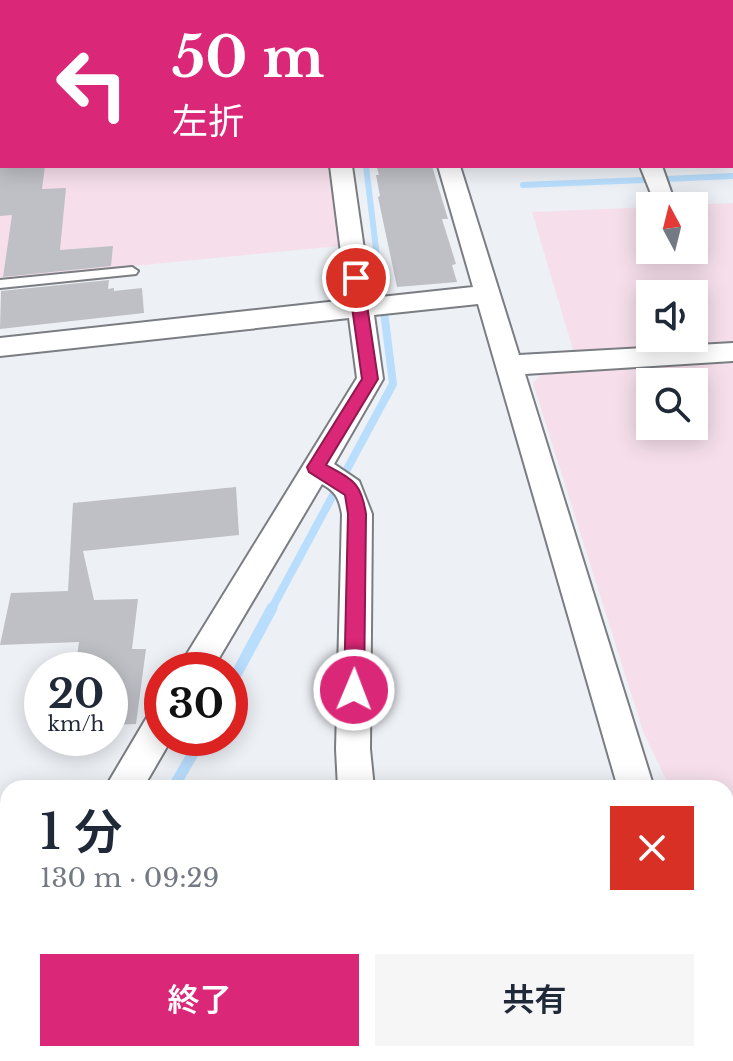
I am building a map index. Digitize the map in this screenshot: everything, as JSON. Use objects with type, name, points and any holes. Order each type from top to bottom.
[{"type":"street","points":[[207,652],[331,477],[370,379],[374,305],[341,168]]},
{"type":"street","points":[[450,168],[634,780]]},
{"type":"street","points":[[652,168],[661,192]]},
{"type":"street","points":[[0,347],[487,294]]},
{"type":"street","points":[[509,365],[733,352]]},
{"type":"street","points":[[331,477],[354,493],[357,514],[353,749],[355,780]]},
{"type":"street","points":[[128,780],[144,753]]},
{"type":"lane","points":[[0,284],[132,271]]},
{"type":"shaded area","points":[[0,168],[329,168],[339,246],[0,279]]},
{"type":"shaded area","points":[[733,203],[733,345],[708,347],[708,280],[636,280],[636,348],[574,353],[532,212],[636,208],[636,264],[708,264],[708,204]]},
{"type":"shaded area","points":[[733,363],[733,780],[666,780],[643,731],[533,383],[542,374],[636,369],[636,440],[708,440],[708,368],[646,368]]},
{"type":"building","points":[[0,168],[45,168],[42,189],[66,188],[60,250],[113,246],[111,266],[3,277],[12,215],[0,216]]},
{"type":"building","points":[[377,168],[433,168],[448,219],[442,219],[456,264],[452,265],[457,282],[397,287],[378,197],[376,175],[379,175]]},
{"type":"building","points":[[109,280],[108,289],[114,288],[114,291],[142,288],[144,313],[0,329],[1,291]]},
{"type":"building","points":[[236,487],[239,535],[83,551],[94,600],[138,599],[132,649],[146,649],[136,724],[128,724],[128,652],[78,652],[79,642],[0,645],[11,593],[68,591],[73,503]]},
{"type":"waterway","points":[[366,168],[378,265]]},
{"type":"waterway","points":[[666,179],[733,176]]},
{"type":"waterway","points":[[523,185],[644,180]]},
{"type":"waterway","points":[[271,610],[393,384],[378,263]]},
{"type":"waterway","points":[[248,653],[272,608]]},
{"type":"waterway","points":[[178,780],[192,756]]},
{"type":"route","points":[[354,690],[357,514],[354,493],[348,486],[315,467],[370,379],[356,278]]}]
